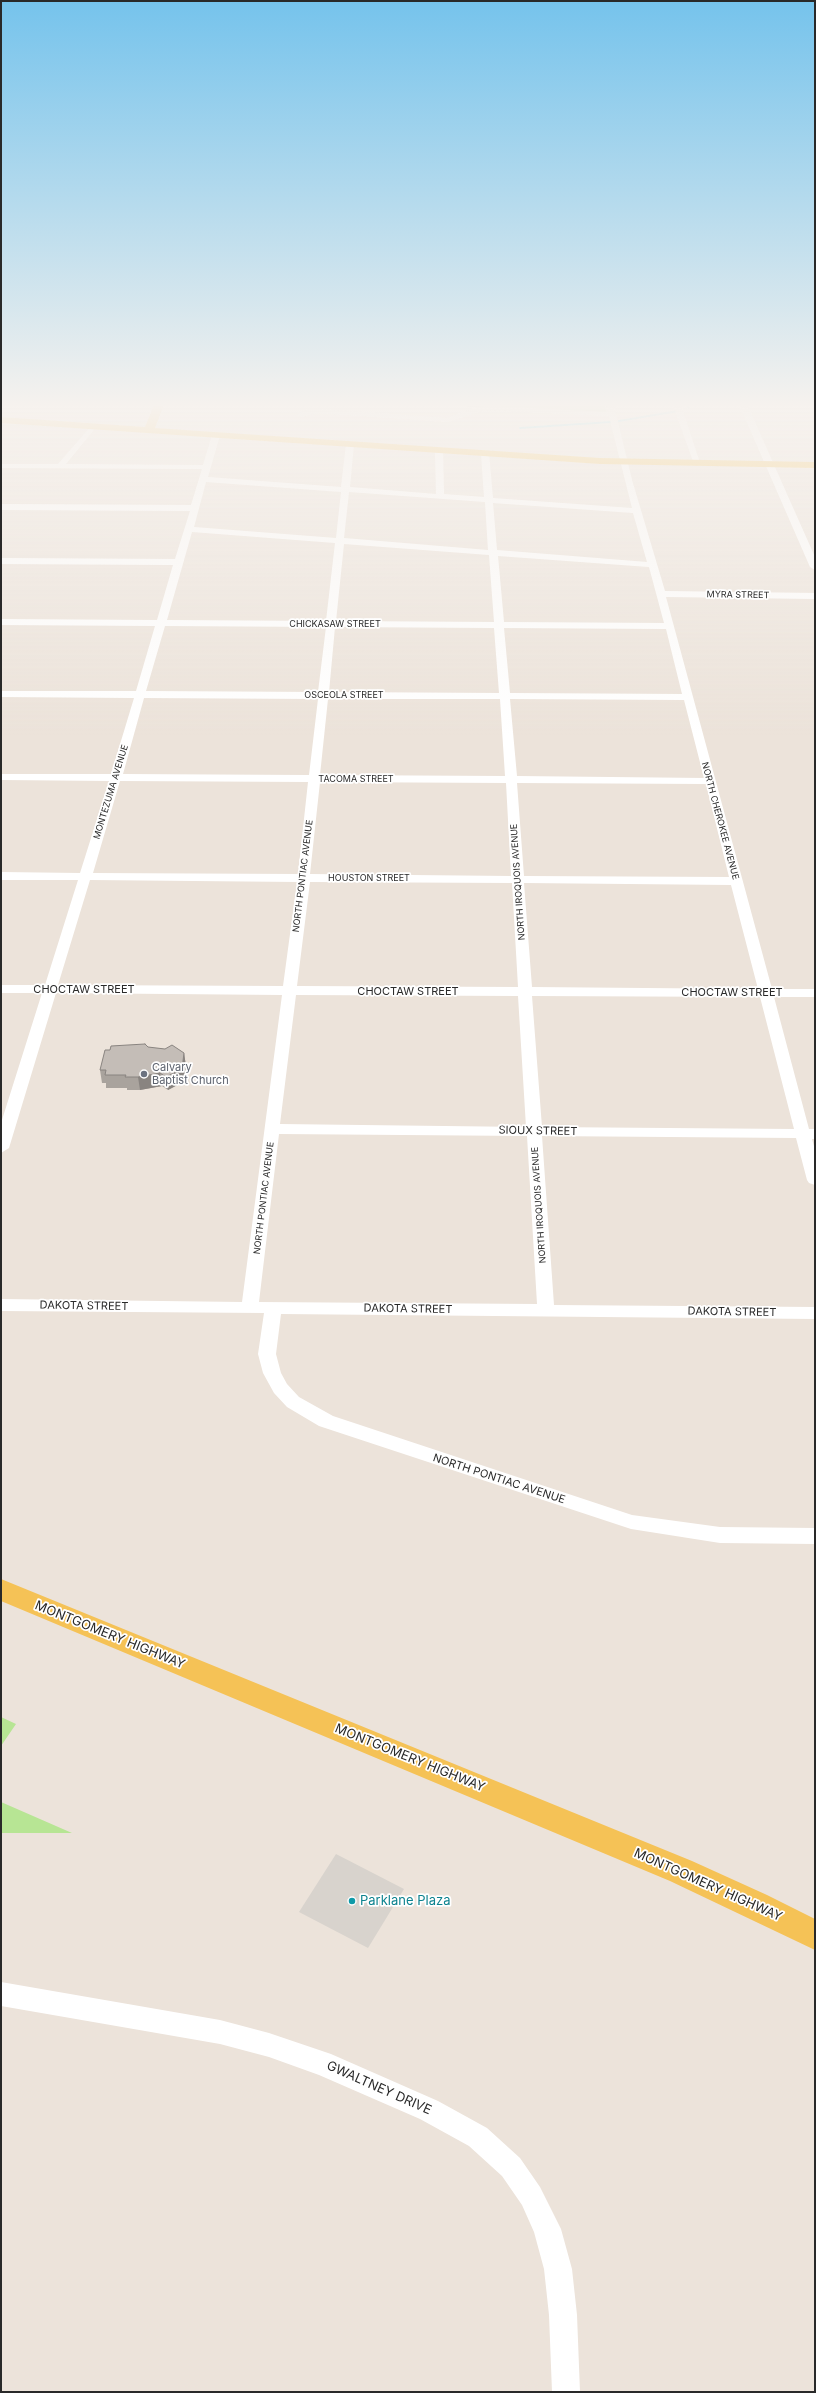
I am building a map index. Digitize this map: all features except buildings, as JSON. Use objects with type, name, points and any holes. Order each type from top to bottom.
[{"type":"main road","name":"MONTGOMERY HIGHWAY","points":[[1,1590],[681,1871],[756,1905],[815,1935]]},
{"type":"street","name":"MONTEZUMA AVENUE","points":[[1,1148],[4,1128],[50,990],[116,777],[193,514]]},
{"type":"street","name":"NORTH PONTIAC AVENUE","points":[[250,1307],[304,878],[343,514]]},
{"type":"street","name":"NORTH IROQUOIS AVENUE","points":[[489,514],[511,780],[546,1310]]},
{"type":"street","name":"NORTH CHEROKEE AVENUE","points":[[638,514],[670,626],[766,994],[809,1134],[815,1180]]},
{"type":"street","points":[[791,514],[815,567]]},
{"type":"street","points":[[189,529],[653,565]]},
{"type":"street","points":[[1,561],[179,562]]},
{"type":"street","name":"MYRA STREET","points":[[661,594],[815,596]]},
{"type":"street","name":"CHICKASAW STREET","points":[[1,622],[670,626]]},
{"type":"street","name":"OSCEOLA STREET","points":[[1,694],[688,697]]},
{"type":"street","name":"TACOMA STREET","points":[[1,777],[710,781]]},
{"type":"street","name":"HOUSTON STREET","points":[[1,876],[736,881]]},
{"type":"street","name":"CHOCTAW STREET","points":[[1,989],[526,993],[815,993]]},
{"type":"street","name":"SIOUX STREET","points":[[272,1129],[534,1130],[809,1134]]},
{"type":"street","name":"DAKOTA STREET","points":[[1,1305],[815,1313]]},
{"type":"street","name":"NORTH PONTIAC AVENUE","points":[[273,1308],[267,1354],[272,1373],[280,1388],[294,1402],[326,1421],[631,1522],[661,1528],[712,1534],[815,1536]]},
{"type":"street","name":"GWALTNEY DRIVE","points":[[1,1994],[220,2032],[269,2045],[322,2063],[429,2110],[478,2137],[511,2168],[531,2196],[547,2229],[558,2269],[563,2315],[566,2392]]},
{"type":"green space","points":[[1,1717],[16,1724],[1,1746]]},
{"type":"green space","points":[[1,1802],[72,1833],[1,1833]]},
{"type":"shaded area","name":"Parklane Plaza","points":[[336,1854],[404,1889],[368,1948],[299,1912]]},
{"type":"place","name":"Calvary Baptist Church","points":[[144,1074]]},
{"type":"place","name":"Parklane Plaza","points":[[352,1901]]}]
